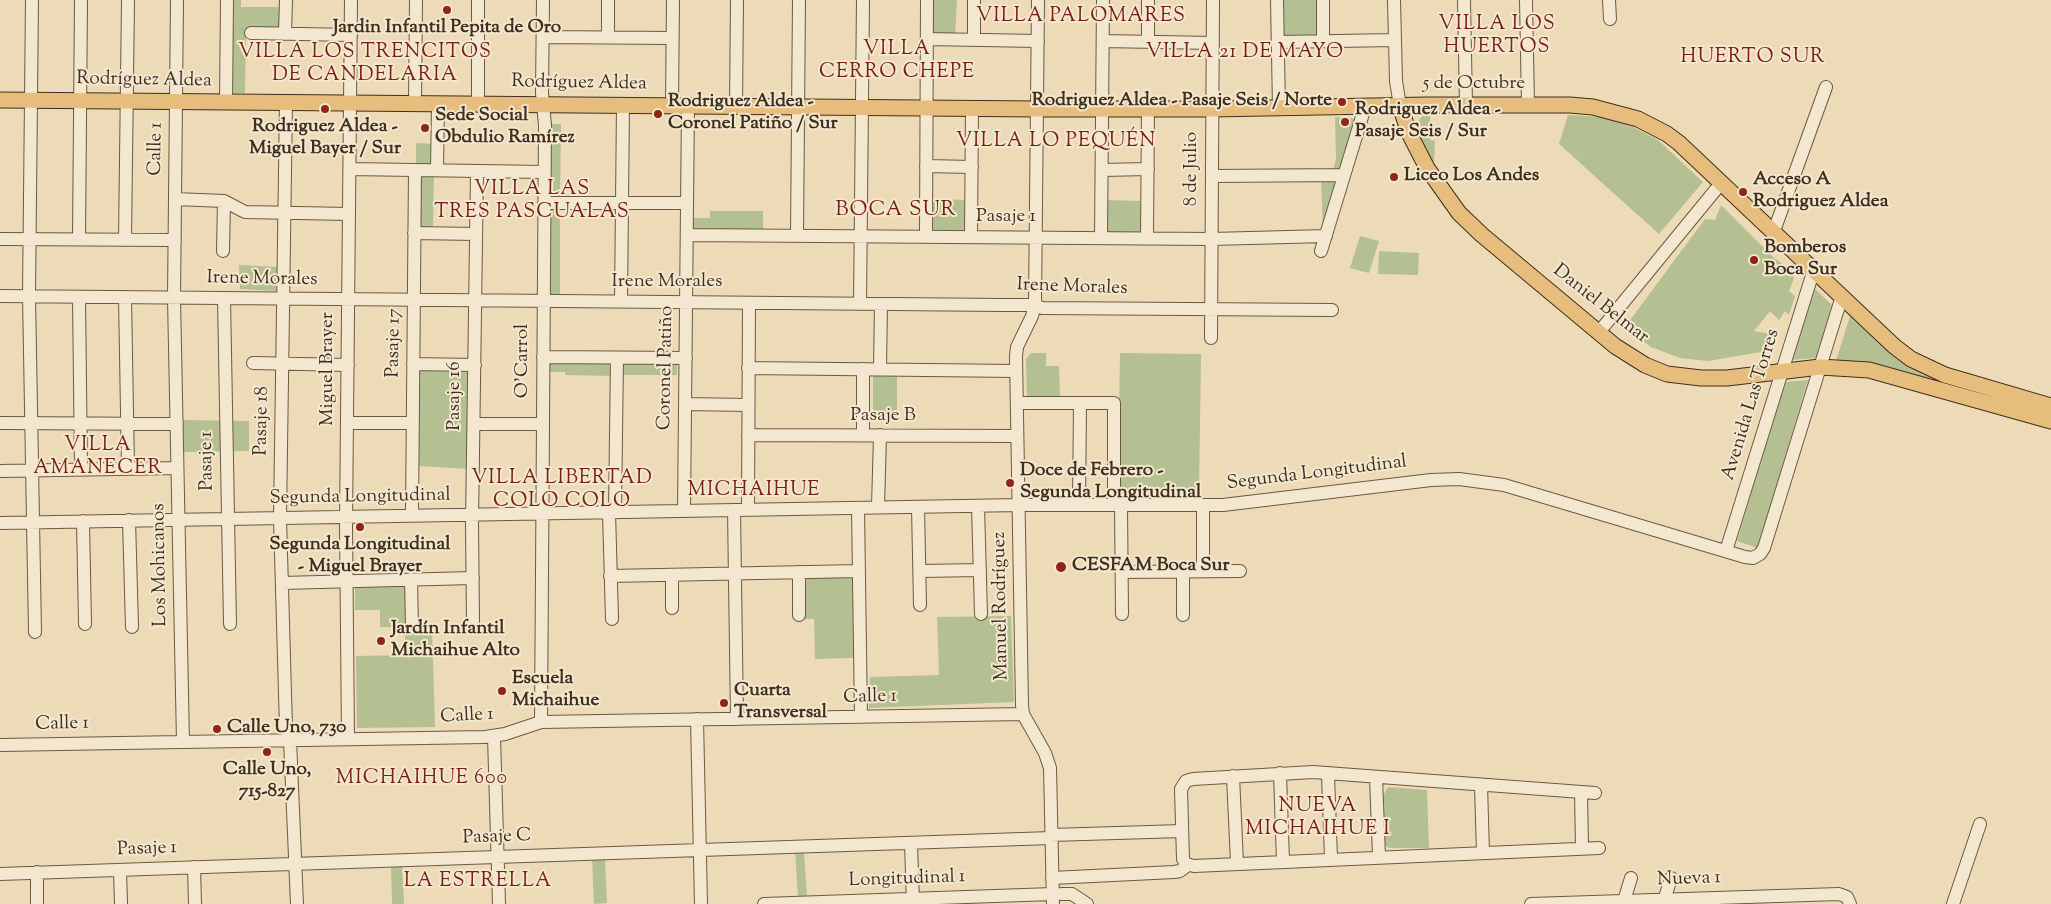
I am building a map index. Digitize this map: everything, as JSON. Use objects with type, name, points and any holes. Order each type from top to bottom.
[{"type":"main road","name":"Rodríguez Aldea","points":[[0,100],[1037,109]]},
{"type":"main road","name":"5 de Octubre","points":[[1037,109],[1212,109],[1427,105],[1593,107],[1638,119],[1673,139],[1722,182],[1842,296]]},
{"type":"main road","points":[[1409,133],[1415,117],[1427,105]]},
{"type":"main road","name":"Daniel Belmar","points":[[1400,106],[1409,133],[1437,185],[1470,224],[1599,332],[1644,365],[1677,376],[1713,378],[1820,367],[1854,368],[1881,372],[2051,421]]},
{"type":"main road","points":[[1842,296],[1894,346],[1921,365],[1945,375],[2051,406]]},
{"type":"street","points":[[32,0],[28,296],[35,632]]},
{"type":"street","points":[[79,239],[81,0]]},
{"type":"street","points":[[125,240],[128,0]]},
{"type":"street","name":"Calle 1","points":[[174,298],[177,0]]},
{"type":"street","points":[[226,102],[227,0]]},
{"type":"street","points":[[286,0],[286,34]]},
{"type":"street","name":"Miguel Brayer","points":[[348,739],[346,517],[351,0]]},
{"type":"street","points":[[415,103],[416,0]]},
{"type":"street","points":[[478,0],[478,104]]},
{"type":"street","name":"O'Carrol","points":[[540,722],[544,202],[543,0]]},
{"type":"street","points":[[608,0],[608,38]]},
{"type":"street","points":[[672,105],[673,0]]},
{"type":"street","points":[[736,106],[737,0]]},
{"type":"street","points":[[797,236],[799,0]]},
{"type":"street","points":[[860,304],[864,0]]},
{"type":"street","points":[[926,237],[927,0]]},
{"type":"street","points":[[974,0],[974,40]]},
{"type":"street","name":"Manuel Rodríguez","points":[[1038,0],[1035,305],[1017,350],[1017,436],[1023,714],[1045,753],[1050,768],[1052,878],[1055,897]]},
{"type":"street","points":[[1101,238],[1103,0]]},
{"type":"street","points":[[1148,0],[1148,42]]},
{"type":"street","name":"8 de Julio","points":[[1211,338],[1213,0]]},
{"type":"street","points":[[1277,0],[1279,108]]},
{"type":"street","points":[[1323,0],[1324,41]]},
{"type":"street","name":"Daniel Belmar","points":[[1394,0],[1396,81],[1400,106]]},
{"type":"street","points":[[1464,0],[1466,105]]},
{"type":"street","points":[[1526,0],[1528,105]]},
{"type":"street","points":[[1609,0],[1610,18]]},
{"type":"street","points":[[251,33],[351,35]]},
{"type":"street","points":[[543,37],[672,38]]},
{"type":"street","points":[[927,39],[1038,41]]},
{"type":"street","points":[[1278,42],[1394,40]]},
{"type":"street","points":[[1103,41],[1212,43]]},
{"type":"street","points":[[1774,231],[1826,87]]},
{"type":"street","name":"Pasaje 18","points":[[286,102],[280,518],[286,728],[290,740],[297,904]]},
{"type":"street","points":[[437,170],[438,103]]},
{"type":"street","points":[[621,301],[623,105]]},
{"type":"street","name":"Coronel Patiño","points":[[684,511],[688,106]]},
{"type":"street","points":[[1321,251],[1364,107]]},
{"type":"street","points":[[971,237],[972,108]]},
{"type":"street","points":[[1147,238],[1148,109]]},
{"type":"street","points":[[926,166],[972,166]]},
{"type":"street","points":[[350,169],[544,172]]},
{"type":"street","name":"Pasaje 17","points":[[412,515],[415,170]]},
{"type":"street","points":[[1102,170],[1148,170]]},
{"type":"street","name":"Pasaje 16","points":[[473,621],[477,171]]},
{"type":"street","points":[[1212,176],[1344,176]]},
{"type":"street","points":[[1599,332],[1722,182]]},
{"type":"street","points":[[175,200],[224,201],[243,212],[349,214]]},
{"type":"street","points":[[223,251],[224,201]]},
{"type":"street","points":[[544,202],[687,203]]},
{"type":"street","points":[[414,233],[476,234]]},
{"type":"street","name":"Pasaje 1","points":[[687,235],[1212,239],[1326,236]]},
{"type":"street","points":[[0,239],[175,240]]},
{"type":"street","name":"Avenida Las Torres","points":[[1726,551],[1814,270]]},
{"type":"street","name":"Irene Morales","points":[[0,296],[1035,305],[1042,308],[1332,310]]},
{"type":"street","points":[[1820,367],[1842,296]]},
{"type":"street","points":[[79,297],[81,469]]},
{"type":"street","points":[[125,297],[128,469]]},
{"type":"street","name":"Los Mohicanos","points":[[174,298],[183,742]]},
{"type":"street","name":"Pasaje 1","points":[[224,298],[230,624]]},
{"type":"street","points":[[748,510],[749,302]]},
{"type":"street","points":[[880,304],[880,369]]},
{"type":"street","points":[[543,357],[686,358]]},
{"type":"street","points":[[612,619],[610,576],[617,358]]},
{"type":"street","points":[[253,363],[348,365]]},
{"type":"street","points":[[413,364],[475,365]]},
{"type":"street","name":"Segunda Longitudinal","points":[[0,523],[878,507],[1117,504],[1203,505],[1262,501],[1431,480],[1473,480],[1521,489],[1749,558],[1757,556],[1764,548],[1820,367]]},
{"type":"street","points":[[748,368],[1016,371]]},
{"type":"street","points":[[863,369],[863,435]]},
{"type":"street","points":[[1017,403],[1114,403],[1117,504],[1122,572],[1122,614]]},
{"type":"street","points":[[1079,505],[1080,403]]},
{"type":"street","points":[[685,404],[748,405]]},
{"type":"street","points":[[0,423],[177,424]]},
{"type":"street","points":[[348,423],[412,423]]},
{"type":"street","points":[[475,424],[542,424]]},
{"type":"street","name":"Pasaje B","points":[[748,435],[1017,436]]},
{"type":"street","points":[[878,507],[880,436]]},
{"type":"street","points":[[0,471],[177,468]]},
{"type":"street","points":[[1203,505],[1203,572]]},
{"type":"street","points":[[978,506],[981,614]]},
{"type":"street","points":[[918,507],[920,606]]},
{"type":"street","points":[[858,508],[861,717]]},
{"type":"street","points":[[734,510],[737,719]]},
{"type":"street","points":[[129,520],[132,627]]},
{"type":"street","points":[[83,521],[85,624]]},
{"type":"street","points":[[920,571],[980,570]]},
{"type":"street","points":[[610,576],[859,571]]},
{"type":"street","points":[[1122,572],[1240,571]]},
{"type":"street","points":[[799,572],[799,615]]},
{"type":"street","points":[[1183,572],[1183,614]]},
{"type":"street","points":[[672,574],[672,608]]},
{"type":"street","points":[[282,583],[473,578]]},
{"type":"street","points":[[411,580],[412,627]]},
{"type":"street","name":"Calle 1","points":[[0,745],[494,736],[540,722],[1023,714]]},
{"type":"street","points":[[697,719],[701,904]]},
{"type":"street","points":[[494,736],[499,904]]},
{"type":"street","points":[[1280,773],[1283,861]]},
{"type":"street","points":[[1595,793],[1328,774],[1280,773],[1193,779],[1184,784],[1181,789],[1183,859],[1188,865],[1194,866],[1599,848]]},
{"type":"street","points":[[1328,774],[1331,859]]},
{"type":"street","points":[[1233,776],[1238,863]]},
{"type":"street","points":[[1376,777],[1379,857]]},
{"type":"street","points":[[1481,785],[1483,853]]},
{"type":"street","points":[[1581,792],[1582,848]]},
{"type":"street","points":[[1953,904],[1980,824]]},
{"type":"street","points":[[700,850],[1182,831]]},
{"type":"street","points":[[911,843],[913,901]]},
{"type":"street","name":"Pasaje C","points":[[295,864],[700,850]]},
{"type":"street","name":"Pasaje 1","points":[[0,874],[295,864]]},
{"type":"street","points":[[1052,878],[1174,872],[1180,871],[1188,865]]},
{"type":"street","points":[[194,867],[195,904]]},
{"type":"street","points":[[120,870],[121,904]]},
{"type":"street","points":[[37,872],[37,904]]},
{"type":"street","points":[[1623,902],[1631,878]]},
{"type":"street","points":[[1664,902],[1671,878]]},
{"type":"street","points":[[1055,897],[1072,894],[1087,904]]},
{"type":"street","name":"Nueva 1","points":[[1531,904],[1760,900],[1839,894],[1849,900]]},
{"type":"street","name":"Longitudinal 1","points":[[764,904],[1055,897]]},
{"type":"green space","points":[[230,0],[241,0],[241,7],[280,7],[281,28],[246,28],[245,93],[230,93]]},
{"type":"green space","points":[[934,0],[957,0],[955,36],[932,35]]},
{"type":"green space","points":[[1281,0],[1318,0],[1317,37],[1282,37]]},
{"type":"green space","points":[[1430,114],[1430,140],[1435,141],[1434,165],[1415,130],[1416,124],[1423,115]]},
{"type":"green space","points":[[1568,115],[1602,117],[1633,127],[1658,140],[1703,182],[1659,234],[1559,144]]},
{"type":"green space","points":[[1335,117],[1358,119],[1341,170],[1333,170],[1336,159]]},
{"type":"green space","points":[[550,124],[561,124],[560,200],[549,200]]},
{"type":"green space","points":[[416,143],[434,144],[434,163],[416,167]]},
{"type":"green space","points":[[420,174],[434,174],[433,230],[419,230]]},
{"type":"green space","points":[[1321,179],[1338,180],[1323,229]]},
{"type":"green space","points":[[932,199],[967,200],[968,230],[932,230]]},
{"type":"green space","points":[[1105,200],[1141,201],[1143,232],[1140,235],[1106,236]]},
{"type":"green space","points":[[549,205],[560,205],[560,296],[549,296]]},
{"type":"green space","points":[[1721,205],[1774,258],[1792,270],[1794,278],[1789,291],[1795,296],[1789,315],[1785,311],[1779,320],[1770,311],[1754,331],[1778,335],[1775,344],[1767,351],[1708,361],[1680,358],[1651,347],[1625,327],[1705,219],[1715,220]]},
{"type":"green space","points":[[710,211],[763,211],[763,232],[693,231],[693,218],[710,218]]},
{"type":"green space","points":[[1360,236],[1379,241],[1369,273],[1350,268]]},
{"type":"green space","points":[[1379,251],[1419,253],[1418,275],[1378,274]]},
{"type":"green space","points":[[239,265],[278,267],[276,291],[240,289]]},
{"type":"green space","points":[[1813,287],[1832,305],[1816,358],[1790,360]]},
{"type":"green space","points":[[1851,313],[1883,342],[2051,411],[1836,361]]},
{"type":"green space","points":[[1031,353],[1046,353],[1046,366],[1059,366],[1060,400],[1027,400],[1026,359]]},
{"type":"green space","points":[[1120,353],[1201,354],[1199,493],[1118,492]]},
{"type":"green space","points":[[548,360],[613,361],[613,376],[565,375],[565,372],[548,372]]},
{"type":"green space","points":[[621,361],[677,362],[677,375],[621,375]]},
{"type":"green space","points":[[419,370],[468,371],[468,469],[418,466]]},
{"type":"green space","points":[[873,375],[897,376],[897,419],[873,419]]},
{"type":"green space","points":[[1808,380],[1758,548],[1737,541],[1784,382]]},
{"type":"green space","points":[[183,420],[249,421],[249,451],[184,452]]},
{"type":"green space","points":[[802,578],[853,578],[854,658],[815,659],[814,619],[803,619]]},
{"type":"green space","points":[[355,584],[409,586],[409,627],[432,627],[435,727],[357,728],[356,656],[405,655],[405,627],[380,627],[380,610],[355,610]]},
{"type":"green space","points":[[1011,616],[1014,702],[869,708],[870,677],[939,675],[937,617]]},
{"type":"green space","points":[[1388,787],[1427,790],[1429,848],[1389,848],[1384,845],[1383,796]]},
{"type":"green space","points":[[795,850],[804,851],[807,897],[798,897]]},
{"type":"green space","points":[[605,858],[607,903],[594,904],[592,859]]},
{"type":"green space","points":[[391,865],[402,865],[404,904],[392,904]]},
{"type":"place","name":"Jardin Infantil Pepita de Oro","points":[[447,10]]},
{"type":"place","name":"Rodriguez Aldea - Pasaje Seis / Norte","points":[[1342,102]]},
{"type":"place","name":"Rodriguez Aldea - Miguel Bayer / Sur","points":[[325,109]]},
{"type":"place","name":"Rodriguez Aldea - Coronel Patiño / Sur","points":[[658,114]]},
{"type":"place","name":"Rodriguez Aldea - Pasaje Seis / Sur","points":[[1345,122]]},
{"type":"place","name":"Sede Social Obdulio Ramírez","points":[[425,128]]},
{"type":"place","name":"Liceo Los Andes","points":[[1394,177]]},
{"type":"place","name":"Acceso A Rodriguez Aldea","points":[[1743,192]]},
{"type":"place","name":"Bomberos Boca Sur","points":[[1754,260]]},
{"type":"place","name":"Doce de Febrero - Segunda Longitudinal","points":[[1010,483]]},
{"type":"place","name":"Segunda Longitudinal - Miguel Brayer","points":[[360,527]]},
{"type":"place","name":"CESFAM Boca Sur","points":[[1061,567]]},
{"type":"place","name":"Jardín Infantil Michaihue Alto","points":[[381,641]]},
{"type":"place","name":"Escuela Michaihue","points":[[502,691]]},
{"type":"place","name":"Cuarta Transversal","points":[[724,703]]},
{"type":"place","name":"Calle Uno, 730","points":[[217,729]]},
{"type":"place","name":"Calle Uno, 715-827","points":[[267,752]]},
{"type":"district","name":"VILLA PALOMARES","points":[[1081,18]]},
{"type":"district","name":"VILLA LOS HUERTOS","points":[[1497,38]]},
{"type":"district","name":"VILLA 21 DE MAYO","points":[[1245,54]]},
{"type":"district","name":"HUERTO SUR","points":[[1753,59]]},
{"type":"district","name":"VILLA CERRO CHEPE","points":[[897,62]]},
{"type":"district","name":"VILLA LOS TRENCITOS DE CANDELARIA","points":[[365,66]]},
{"type":"district","name":"VILLA LO PEQUÉN","points":[[1056,143]]},
{"type":"district","name":"VILLA LAS TRES PASCUALAS","points":[[532,202]]},
{"type":"district","name":"BOCA SUR","points":[[896,211]]},
{"type":"district","name":"VILLA AMANECER","points":[[98,458]]},
{"type":"district","name":"VILLA LIBERTAD COLO COLO","points":[[562,492]]},
{"type":"district","name":"MICHAIHUE","points":[[754,492]]},
{"type":"district","name":"MICHAIHUE 600","points":[[422,780]]},
{"type":"district","name":"NUEVA MICHAIHUE I","points":[[1318,820]]},
{"type":"district","name":"LA ESTRELLA","points":[[478,883]]}]
